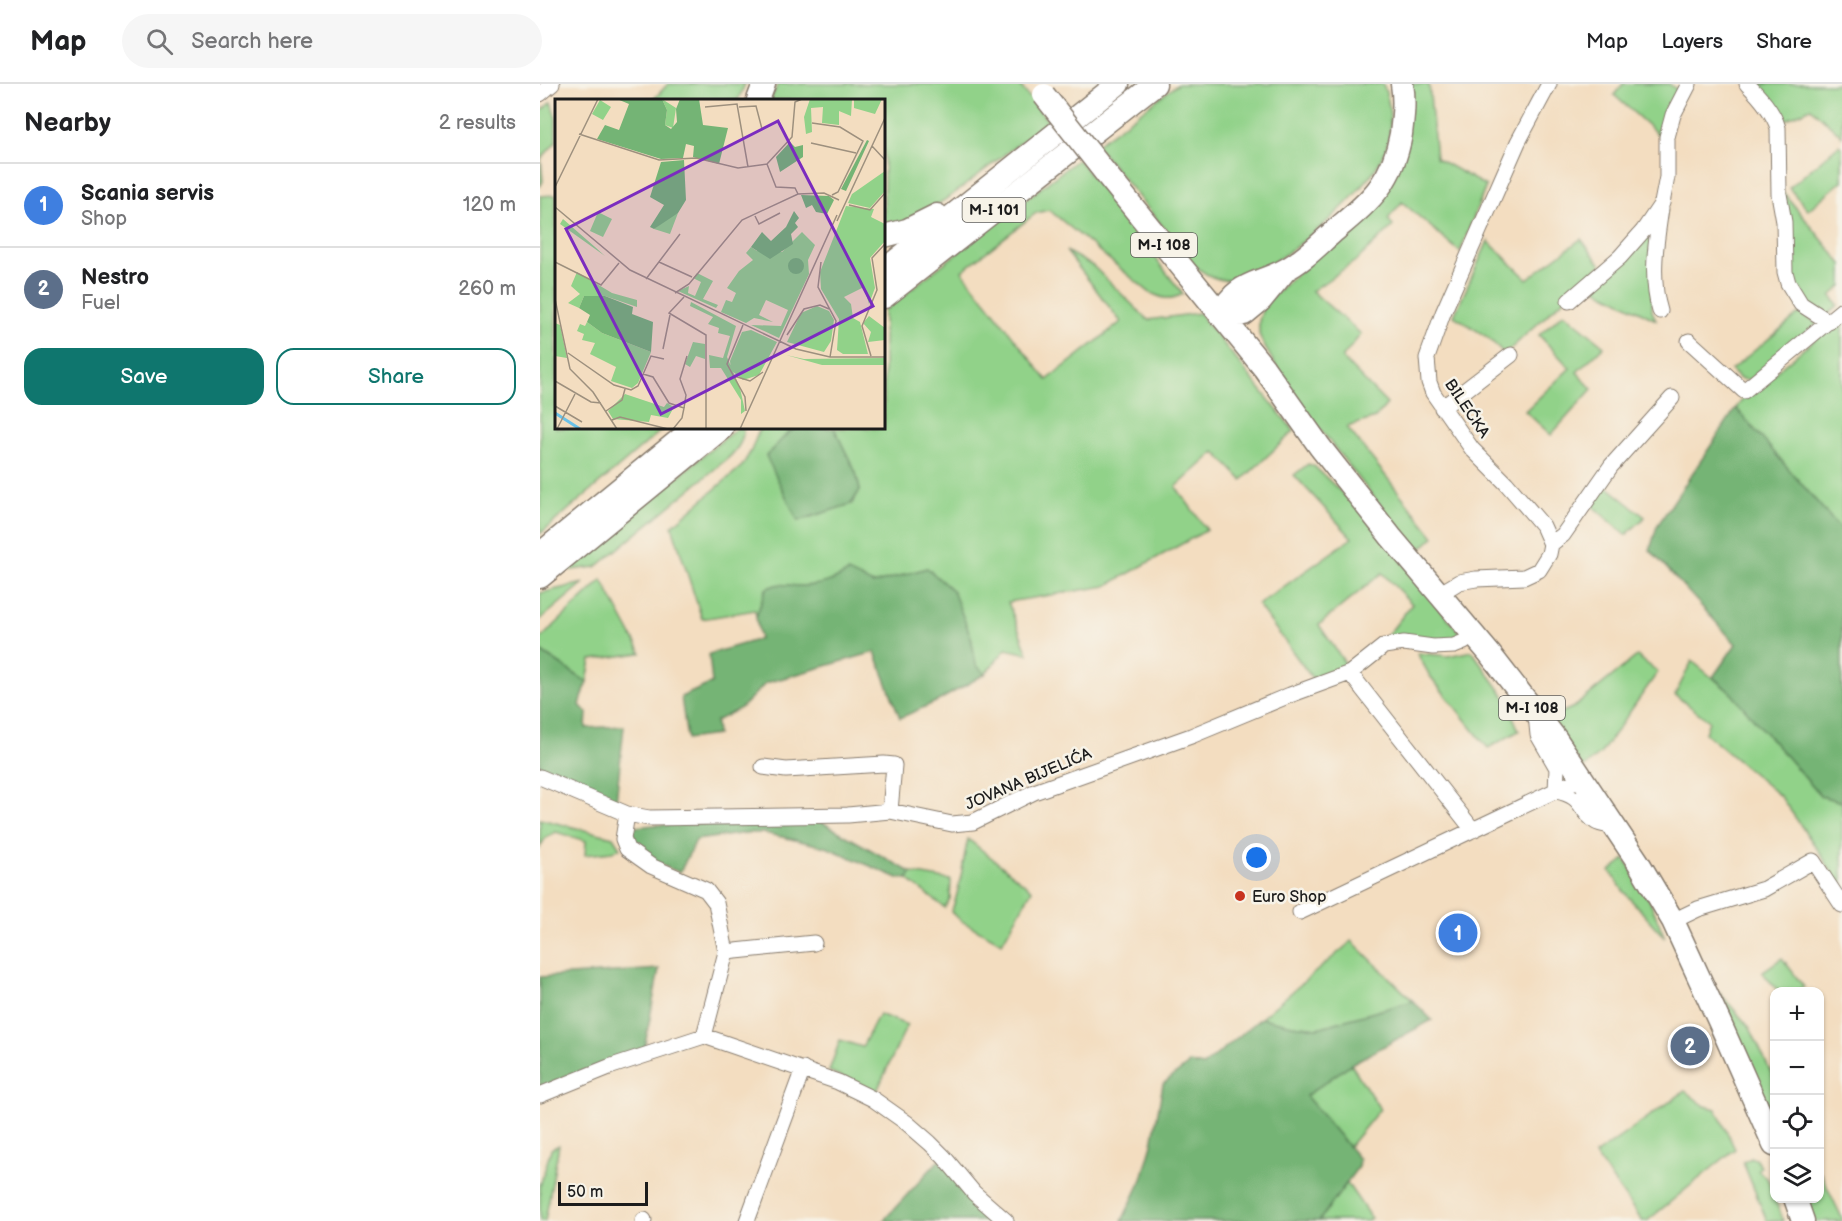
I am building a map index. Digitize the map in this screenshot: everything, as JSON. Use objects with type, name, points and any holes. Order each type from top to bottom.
[{"type":"main road","points":[[758,99],[764,84]]},
{"type":"main road","name":"M-I 101","points":[[885,269],[1118,84]]},
{"type":"main road","name":"M-I 101","points":[[885,296],[1155,84]]},
{"type":"main road","points":[[1106,123],[1125,118],[1171,84]]},
{"type":"main road","points":[[1390,84],[1395,100],[1399,144]]},
{"type":"main road","points":[[1220,315],[1244,314],[1255,293],[1307,255],[1362,208],[1386,179],[1395,160],[1399,144],[1404,98],[1402,84]]},
{"type":"main road","name":"M-I 108","points":[[1040,89],[1107,176],[1263,368],[1327,456],[1391,537],[1536,712],[1614,827],[1672,921],[1770,1136]]},
{"type":"main road","points":[[885,236],[907,230],[950,208],[1028,155]]},
{"type":"main road","points":[[1186,272],[1215,287],[1255,293]]},
{"type":"main road","points":[[1255,293],[1252,331],[1263,368]]},
{"type":"main road","points":[[647,468],[685,429]]},
{"type":"main road","points":[[540,554],[693,429]]},
{"type":"main road","points":[[540,578],[721,429]]},
{"type":"main road","points":[[1797,1203],[1803,1221]]},
{"type":"street","points":[[540,94],[552,84]]},
{"type":"street","name":"BILEĆKA","points":[[1549,84],[1518,142],[1432,341],[1427,358],[1429,382],[1442,408],[1472,448],[1543,526],[1551,544]]},
{"type":"street","points":[[1660,311],[1655,247],[1667,177],[1666,137],[1673,115],[1689,84]]},
{"type":"street","points":[[1747,84],[1767,106],[1776,119],[1778,128],[1779,194],[1784,222],[1785,272],[1788,283],[1800,304],[1829,322]]},
{"type":"street","points":[[1569,301],[1632,244],[1662,203]]},
{"type":"street","points":[[1689,341],[1744,391],[1842,310]]},
{"type":"street","points":[[1442,408],[1511,355]]},
{"type":"street","points":[[1439,594],[1459,582],[1514,578],[1534,573],[1543,565],[1551,544],[1563,535],[1611,466],[1671,398]]},
{"type":"street","name":"JOVANA BIJELIĆA","points":[[540,777],[627,814],[669,820],[848,815],[890,811],[952,824],[973,822],[1034,792],[1191,736],[1350,673],[1384,646],[1404,643],[1433,647],[1454,646],[1473,635]]},
{"type":"street","points":[[1350,673],[1473,830]]},
{"type":"street","points":[[1536,712],[1538,735],[1557,768],[1556,791]]},
{"type":"street","points":[[763,767],[786,770],[894,765],[890,811]]},
{"type":"street","points":[[1299,912],[1582,778]]},
{"type":"street","points":[[1556,791],[1575,797],[1589,815],[1599,823],[1614,827]]},
{"type":"street","points":[[627,814],[623,839],[627,849],[651,866],[700,887],[716,903],[726,952],[704,1036]]},
{"type":"street","points":[[1672,921],[1698,909],[1764,889],[1814,861],[1842,905]]},
{"type":"street","points":[[726,952],[814,943]]},
{"type":"street","points":[[540,1095],[609,1067],[704,1036],[856,1089],[907,1123],[944,1157],[974,1192],[1006,1221]]},
{"type":"street","points":[[747,1221],[803,1069]]},
{"type":"green space","points":[[668,84],[745,84],[738,99],[654,99]]},
{"type":"green space","points":[[778,84],[1019,84],[1048,121],[955,193],[908,224],[885,231],[885,99],[770,99]]},
{"type":"green space","points":[[1178,84],[1383,84],[1390,117],[1388,143],[1375,169],[1360,189],[1316,231],[1268,265],[1245,276],[1226,280],[1217,279],[1194,265],[1096,145]]},
{"type":"green space","points":[[1407,84],[1429,84],[1436,158],[1486,186],[1460,252],[1402,202],[1388,219],[1393,226],[1357,260],[1312,291],[1361,334],[1342,358],[1387,404],[1375,418],[1347,427],[1434,537],[1417,552],[1293,395],[1259,334],[1259,321],[1264,304],[1382,195]]},
{"type":"green space","points":[[1623,84],[1669,84],[1679,91],[1662,138],[1614,95]]},
{"type":"green space","points":[[1763,84],[1842,84],[1842,136],[1811,108],[1783,121],[1759,86]]},
{"type":"green space","points":[[551,102],[555,115],[555,143],[541,159],[543,181],[540,187],[540,112]]},
{"type":"green space","points":[[1839,145],[1842,148],[1842,181],[1808,210],[1789,188]]},
{"type":"green space","points":[[1078,159],[1183,294],[1174,298],[1166,298],[1149,292],[1049,210],[1036,213],[962,271],[1047,380],[1121,322],[1066,251],[1093,266],[1148,320],[1199,313],[1294,431],[1242,480],[1215,452],[1176,487],[1207,530],[1106,586],[1008,602],[1028,654],[1006,649],[985,674],[976,665],[971,637],[927,568],[873,584],[848,573],[815,585],[776,585],[766,589],[756,617],[755,610],[702,619],[672,526],[742,466],[760,429],[796,429],[789,432],[852,504],[860,490],[856,473],[834,429],[885,429],[885,309]]},
{"type":"green space","points":[[1783,192],[1842,264],[1842,286],[1831,296],[1838,305],[1828,315],[1811,307],[1791,275]]},
{"type":"green space","points":[[555,195],[555,429],[663,429],[540,534],[540,196]]},
{"type":"green space","points":[[1654,224],[1652,311],[1656,320],[1594,288]]},
{"type":"green space","points":[[1581,239],[1601,265],[1505,354],[1487,337],[1454,316],[1488,241],[1527,279]]},
{"type":"green space","points":[[1564,313],[1604,346],[1577,372],[1592,389],[1551,435],[1525,411],[1570,368],[1539,335]]},
{"type":"green space","points":[[1800,313],[1818,323],[1749,380],[1740,379],[1731,370]]},
{"type":"green space","points":[[1842,317],[1842,531],[1736,408],[1743,399]]},
{"type":"green space","points":[[1736,408],[1842,531],[1842,802],[1821,796],[1731,693],[1713,677],[1736,644],[1650,550],[1657,526]]},
{"type":"green space","points":[[736,429],[743,429],[742,438],[730,456],[596,567],[563,571]]},
{"type":"green space","points":[[796,429],[834,429],[856,473],[860,490],[851,504],[798,521],[766,456],[789,432]]},
{"type":"green space","points":[[1308,464],[1314,466],[1365,515],[1460,633],[1457,637],[1444,642],[1387,636],[1412,604],[1382,573],[1319,625],[1347,666],[1315,682],[1258,605],[1352,538],[1294,475]]},
{"type":"green space","points":[[1604,484],[1645,517],[1626,535],[1590,504]]},
{"type":"green space","points":[[927,568],[953,591],[971,637],[976,665],[985,674],[938,701],[900,718],[875,652],[766,683],[741,708],[716,721],[717,735],[687,739],[681,697],[712,683],[709,654],[760,639],[756,617],[766,589],[780,584],[803,586],[821,584],[848,572],[873,584]]},
{"type":"green space","points":[[602,580],[641,653],[591,660],[587,682],[540,651],[540,639]]},
{"type":"green space","points":[[584,583],[540,620],[540,593]]},
{"type":"green space","points":[[540,651],[587,682],[580,705],[587,713],[586,728],[624,726],[616,802],[540,768]]},
{"type":"green space","points":[[1472,651],[1505,697],[1519,731],[1488,748],[1430,676],[1417,653],[1448,656]]},
{"type":"green space","points":[[1637,656],[1658,672],[1601,753],[1583,768],[1545,712],[1558,714],[1574,707]]},
{"type":"green space","points":[[1692,661],[1731,693],[1821,796],[1842,802],[1842,889],[1781,797],[1705,733],[1709,721],[1675,695]]},
{"type":"green space","points":[[540,819],[613,837],[620,848],[612,852],[585,855],[586,841],[556,832],[546,837],[540,847]]},
{"type":"green space","points":[[820,821],[912,873],[907,879],[898,878],[826,847],[764,833],[696,840],[680,872],[646,857],[634,844],[633,836],[635,827],[654,825]]},
{"type":"green space","points":[[968,839],[1032,890],[1002,943],[963,922],[951,912],[959,886]]},
{"type":"green space","points":[[1625,859],[1649,899],[1665,938],[1624,892],[1610,871]]},
{"type":"green space","points":[[912,873],[951,880],[950,899],[945,908],[907,879]]},
{"type":"green space","points":[[1352,941],[1413,1001],[1318,1028],[1261,1018]]},
{"type":"green space","points":[[1782,958],[1804,987],[1775,987],[1762,972]]},
{"type":"green space","points":[[659,969],[644,1050],[540,1088],[540,977]]},
{"type":"green space","points":[[1719,992],[1750,1028],[1770,1070],[1770,1112],[1750,1060],[1730,1023],[1728,1010]]},
{"type":"green space","points":[[1413,1001],[1432,1020],[1351,1064],[1306,1096],[1359,1159],[1358,1167],[1319,1221],[1122,1221],[1142,1179],[1152,1144],[1163,1084],[1190,1063],[1203,1066],[1261,1018],[1318,1028]]},
{"type":"green space","points":[[879,1014],[907,1025],[876,1093],[829,1071],[840,1040],[862,1047]]},
{"type":"green space","points":[[1351,1064],[1380,1109],[1349,1147],[1306,1096]]},
{"type":"green space","points":[[1685,1091],[1705,1106],[1716,1109],[1735,1149],[1647,1221],[1642,1221],[1595,1155]]},
{"type":"green space","points":[[559,1145],[545,1221],[540,1221],[540,1186],[551,1149]]},
{"type":"green space","points":[[1751,1158],[1756,1159],[1761,1167],[1758,1170],[1770,1185],[1770,1203],[1776,1203],[1783,1221],[1767,1221],[1743,1162]]},
{"type":"green space","points":[[939,1160],[996,1221],[883,1221]]},
{"type":"green space","points":[[1824,1180],[1842,1221],[1812,1221],[1805,1203],[1824,1203]]},
{"type":"green space","points":[[1347,1183],[1371,1218],[1367,1221],[1319,1221]]},
{"type":"place","name":"Euro Shop","points":[[1240,896]]},
{"type":"place","name":"Scania servis","points":[[1458,933]]},
{"type":"place","name":"Nestro","points":[[1690,1046]]}]
